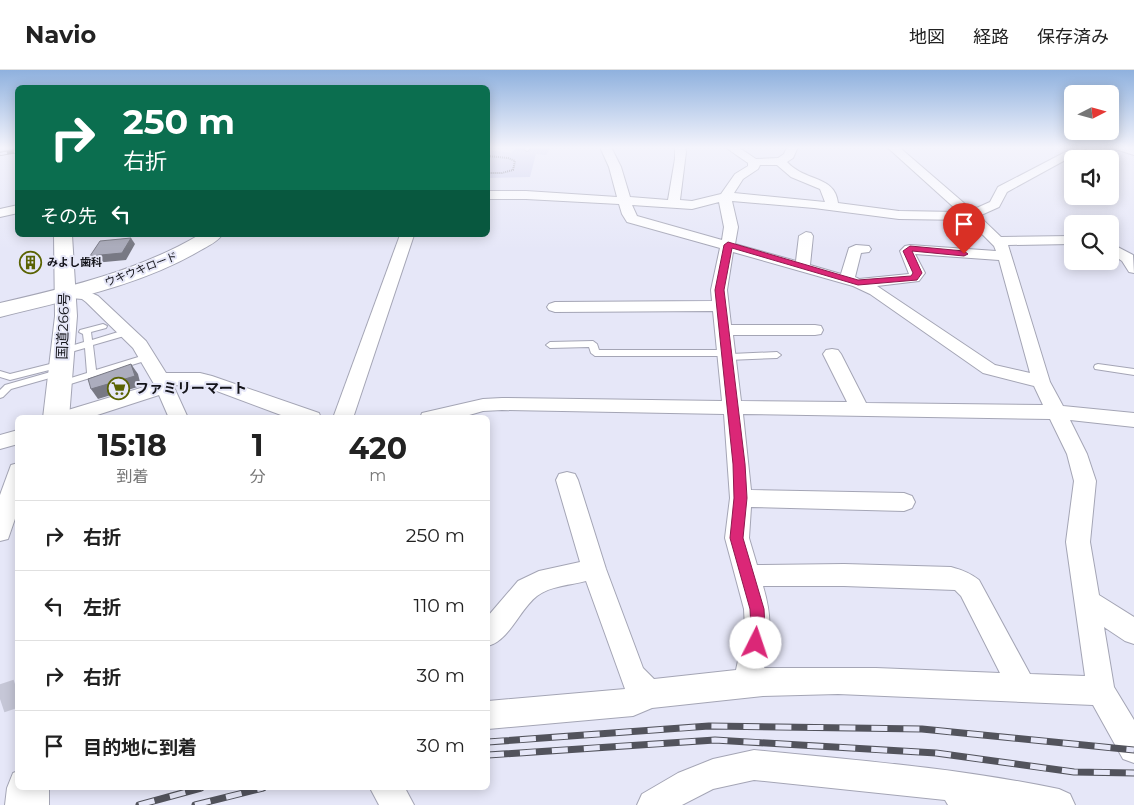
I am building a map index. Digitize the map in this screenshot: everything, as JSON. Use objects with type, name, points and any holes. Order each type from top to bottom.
[{"type":"main road","name":"国道266号","points":[[56,415],[62,368],[65,294],[64,237]]},
{"type":"main road","name":"ウキウキロード","points":[[0,310],[65,294],[156,265],[210,237]]},
{"type":"main road","points":[[27,805],[28,790]]},
{"type":"street","points":[[620,181],[628,214],[637,221],[852,281],[875,291],[989,369],[1041,382]]},
{"type":"street","points":[[674,204],[676,181]]},
{"type":"street","points":[[735,181],[725,197],[727,213],[731,223],[720,283],[739,464],[741,498],[737,538],[757,609],[758,628],[746,683]]},
{"type":"street","points":[[810,181],[825,187],[829,192],[832,206]]},
{"type":"street","points":[[931,181],[970,216],[1001,248],[1041,382],[1077,454],[1085,481],[1078,542],[1100,691],[1134,748]]},
{"type":"street","points":[[490,195],[526,195],[674,204],[700,204],[725,197],[767,199],[832,206],[899,216],[970,216],[995,204],[1002,190],[1019,181]]},
{"type":"street","points":[[0,212],[15,210]]},
{"type":"street","points":[[802,267],[806,236]]},
{"type":"street","points":[[344,415],[406,237]]},
{"type":"street","points":[[852,281],[914,278],[918,273],[907,251],[910,249],[1001,248],[1064,241]]},
{"type":"street","points":[[852,281],[854,251],[856,248],[864,249]]},
{"type":"street","points":[[1119,252],[1128,258],[1134,269]]},
{"type":"street","points":[[65,294],[85,295],[92,298],[128,332],[148,357],[163,383],[178,415]]},
{"type":"street","points":[[555,307],[721,306]]},
{"type":"street","points":[[724,330],[816,330]]},
{"type":"street","points":[[832,354],[860,408]]},
{"type":"street","points":[[73,415],[163,383],[200,379],[302,415]]},
{"type":"street","points":[[441,415],[483,405],[502,404],[1055,412],[1134,420]]},
{"type":"street","points":[[0,442],[15,438]]},
{"type":"street","points":[[0,532],[15,480]]},
{"type":"street","points":[[566,480],[594,570],[633,677],[650,694]]},
{"type":"street","points":[[741,498],[904,502]]},
{"type":"street","points":[[490,632],[522,594],[539,582],[594,570]]},
{"type":"street","points":[[747,576],[844,575],[951,578],[962,580],[970,588],[1022,688]]},
{"type":"street","points":[[1088,602],[1134,632]]},
{"type":"street","points":[[490,715],[633,702],[650,694],[746,683],[899,681],[1100,691]]},
{"type":"street","points":[[654,805],[695,780],[730,768],[754,765],[960,796],[1008,794],[1059,805]]},
{"type":"street","points":[[387,790],[398,805]]},
{"type":"lane","points":[[92,374],[89,344],[85,332],[103,326]]},
{"type":"lane","points":[[0,396],[8,387],[62,368],[89,344],[128,332]]},
{"type":"lane","points":[[550,345],[593,344],[594,353],[777,355]]},
{"type":"lane","points":[[0,374],[10,377],[62,368],[92,374],[148,357]]},
{"type":"lane","points":[[1098,367],[1134,372]]},
{"type":"building","points":[[131,238],[122,253],[90,256],[100,241]]},
{"type":"building","points":[[131,364],[135,376],[91,389],[88,379]]},
{"type":"tunnel","points":[[0,699],[15,694]]},
{"type":"railway","points":[[490,742],[709,726],[922,729],[1134,750]]},
{"type":"railway","points":[[490,755],[715,740],[936,753],[1074,772],[1134,773]]},
{"type":"railway","points":[[139,805],[194,790]]},
{"type":"railway","points":[[195,805],[255,790]]},
{"type":"place","name":"みよし歯科","points":[[31,262]]},
{"type":"place","name":"ファミリーマート","points":[[119,388]]},
{"type":"route","points":[[756,643],[758,628],[757,609],[737,538],[741,498],[739,464],[720,290],[728,245],[858,283],[914,278],[918,273],[907,251],[910,249],[964,254]]}]
